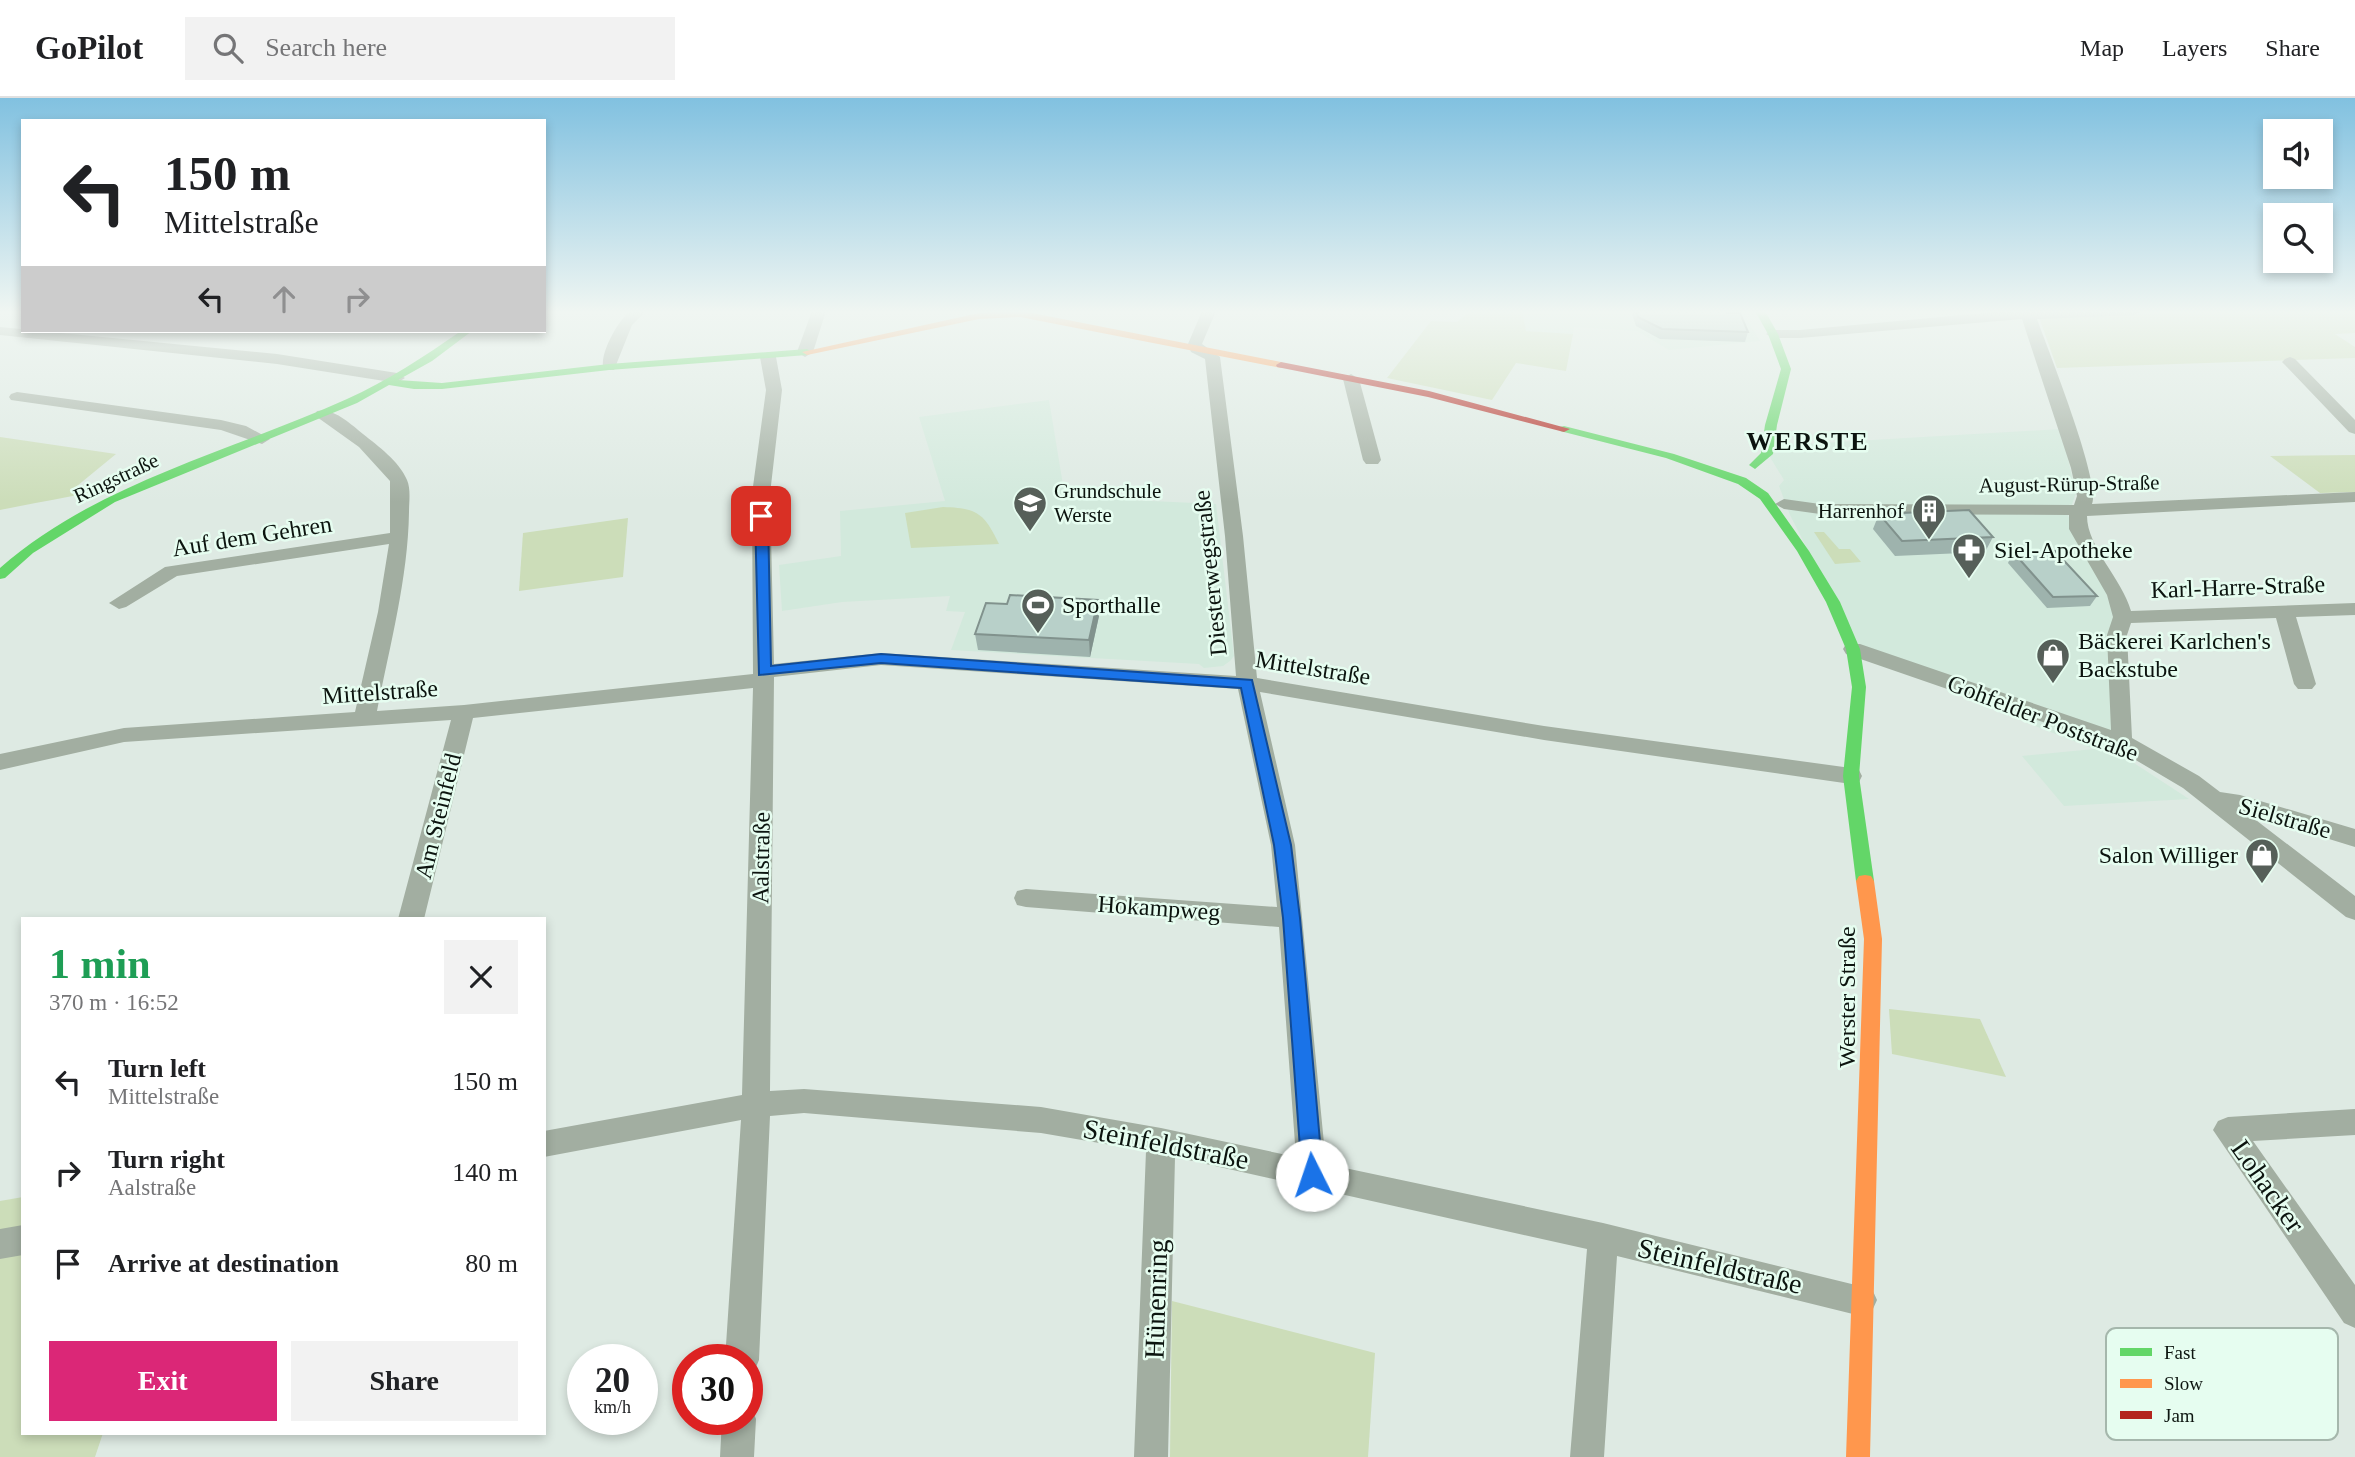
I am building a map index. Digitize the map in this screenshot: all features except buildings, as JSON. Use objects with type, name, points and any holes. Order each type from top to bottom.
[{"type":"street","points":[[363,374],[414,386],[442,386],[544,374]]},
{"type":"street","name":"Ringstraße","points":[[0,575],[28,550],[111,499],[323,414],[401,374]]},
{"type":"street","name":"Aalstraße","points":[[743,1344],[756,1105],[764,676],[761,494],[774,390],[771,374]]},
{"type":"street","name":"Diesterwegstraße","points":[[1214,374],[1234,536],[1247,683],[1281,832],[1292,918],[1312,1175]]},
{"type":"street","points":[[1327,374],[1429,394],[1670,456],[1765,488],[1777,478]]},
{"type":"street","points":[[1745,483],[1738,477],[1737,470],[1756,461],[1771,425],[1786,374]]},
{"type":"street","points":[[2049,374],[2080,468],[2086,496],[2080,510],[2078,529],[2117,595],[2123,617],[2117,635],[2122,735],[2120,741]]},
{"type":"street","points":[[2302,374],[2355,429]]},
{"type":"street","points":[[1351,379],[1372,460]]},
{"type":"street","name":"Ringstraße","points":[[17,397],[221,425],[240,429],[262,439]]},
{"type":"street","points":[[323,414],[355,436],[399,481],[400,537],[364,719]]},
{"type":"street","points":[[1670,456],[1756,461]]},
{"type":"street","name":"Werster Straße","points":[[1756,461],[1777,478],[1784,504],[1803,551]]},
{"type":"street","name":"Werster Straße","points":[[1745,483],[1764,496],[1803,551],[1833,602],[1853,649],[1859,687],[1851,776],[1873,939],[1858,1457]]},
{"type":"street","name":"August-Rürup-Straße","points":[[1784,504],[1820,509],[2080,510],[2355,496]]},
{"type":"street","name":"Auf dem Gehren","points":[[119,603],[172,571],[400,537]]},
{"type":"street","name":"Karl-Harre-Straße","points":[[2123,617],[2355,609]]},
{"type":"street","points":[[2280,610],[2287,618],[2305,684]]},
{"type":"street","name":"Gohfelder Poststraße","points":[[1853,649],[2120,741],[2191,782],[2355,911]]},
{"type":"street","name":"Mittelstraße","points":[[0,762],[124,735],[464,712],[764,676],[881,659],[1247,683],[1544,733],[1851,776]]},
{"type":"street","name":"Am Steinfeld","points":[[412,917],[464,712]]},
{"type":"street","name":"Sielstraße","points":[[2214,800],[2240,803],[2355,838]]},
{"type":"street","name":"Hokampweg","points":[[1026,898],[1292,918]]},
{"type":"street","name":"Steinfeldstraße","points":[[546,1144],[756,1105],[804,1101],[1041,1120],[1161,1142],[1603,1238],[1861,1300]]},
{"type":"street","name":"Lohacker","points":[[2355,1122],[2228,1130],[2355,1312]]},
{"type":"street","name":"Hünenring","points":[[1151,1457],[1161,1142]]},
{"type":"street","points":[[1587,1457],[1603,1238]]},
{"type":"street","points":[[0,1244],[21,1240]]},
{"type":"street","points":[[737,1457],[738,1435]]},
{"type":"shaded area","name":"Grundschule Werste","points":[[1049,400],[1065,497],[1216,504],[1234,656],[1230,661],[1223,666],[1204,668],[1199,664],[951,650],[965,612],[946,611],[950,596],[842,602],[782,611],[779,565],[841,556],[840,511],[945,501],[919,417]]},
{"type":"shaded area","points":[[2061,429],[2076,493],[2068,516],[2087,546],[2115,615],[2121,721],[2111,748],[2189,799],[2064,806],[2022,756],[2094,749],[1992,709],[1994,697],[1858,649],[1790,515],[1779,486],[1784,480],[1768,454],[1769,446]]},
{"type":"green space","points":[[1390,374],[1509,374],[1492,400],[1387,378]]},
{"type":"green space","points":[[0,437],[116,454],[77,486],[141,478],[89,493],[0,510]]},
{"type":"green space","points":[[2355,455],[2355,492],[2320,493],[2270,456]]},
{"type":"green space","points":[[943,507],[964,509],[978,514],[989,525],[999,544],[911,548],[905,513]]},
{"type":"green space","points":[[628,518],[623,577],[519,591],[523,533]]},
{"type":"green space","points":[[1814,532],[1824,532],[1839,549],[1850,549],[1861,562],[1835,564]]},
{"type":"green space","points":[[1889,1009],[1980,1019],[2006,1077],[1892,1054]]},
{"type":"green space","points":[[21,1197],[21,1435],[102,1435],[95,1457],[0,1457],[0,1201]]},
{"type":"green space","points":[[1172,1301],[1375,1353],[1368,1457],[1170,1457]]},
{"type":"traffic: fast","points":[[0,575],[28,550],[111,499],[353,401],[400,374]]},
{"type":"traffic: fast","points":[[389,382],[414,386],[442,386],[544,374]]},
{"type":"traffic: fast","points":[[1755,465],[1767,454],[1771,425],[1785,374]]},
{"type":"traffic: fast","points":[[1564,429],[1670,456],[1742,481],[1764,496],[1803,551],[1833,602],[1853,649],[1859,687],[1851,776],[1865,881]]},
{"type":"traffic: slow","points":[[1858,1457],[1873,939],[1865,881]]},
{"type":"traffic: jam","points":[[1329,374],[1429,394],[1564,429]]},
{"type":"place","name":"Grundschule Werste","points":[[1030,533]]},
{"type":"place","name":"Harrenhof","points":[[1929,541]]},
{"type":"place","name":"Siel-Apotheke","points":[[1969,580]]},
{"type":"place","name":"Sporthalle","points":[[1038,635]]},
{"type":"place","name":"Bäckerei Karlchen's Backstube","points":[[2053,685]]},
{"type":"place","name":"Salon Williger","points":[[2262,885]]},
{"type":"district","name":"WERSTE","points":[[1808,441]]},
{"type":"route","points":[[761,516],[764,672],[881,659],[1247,683],[1283,845],[1292,918],[1312,1175]]}]
